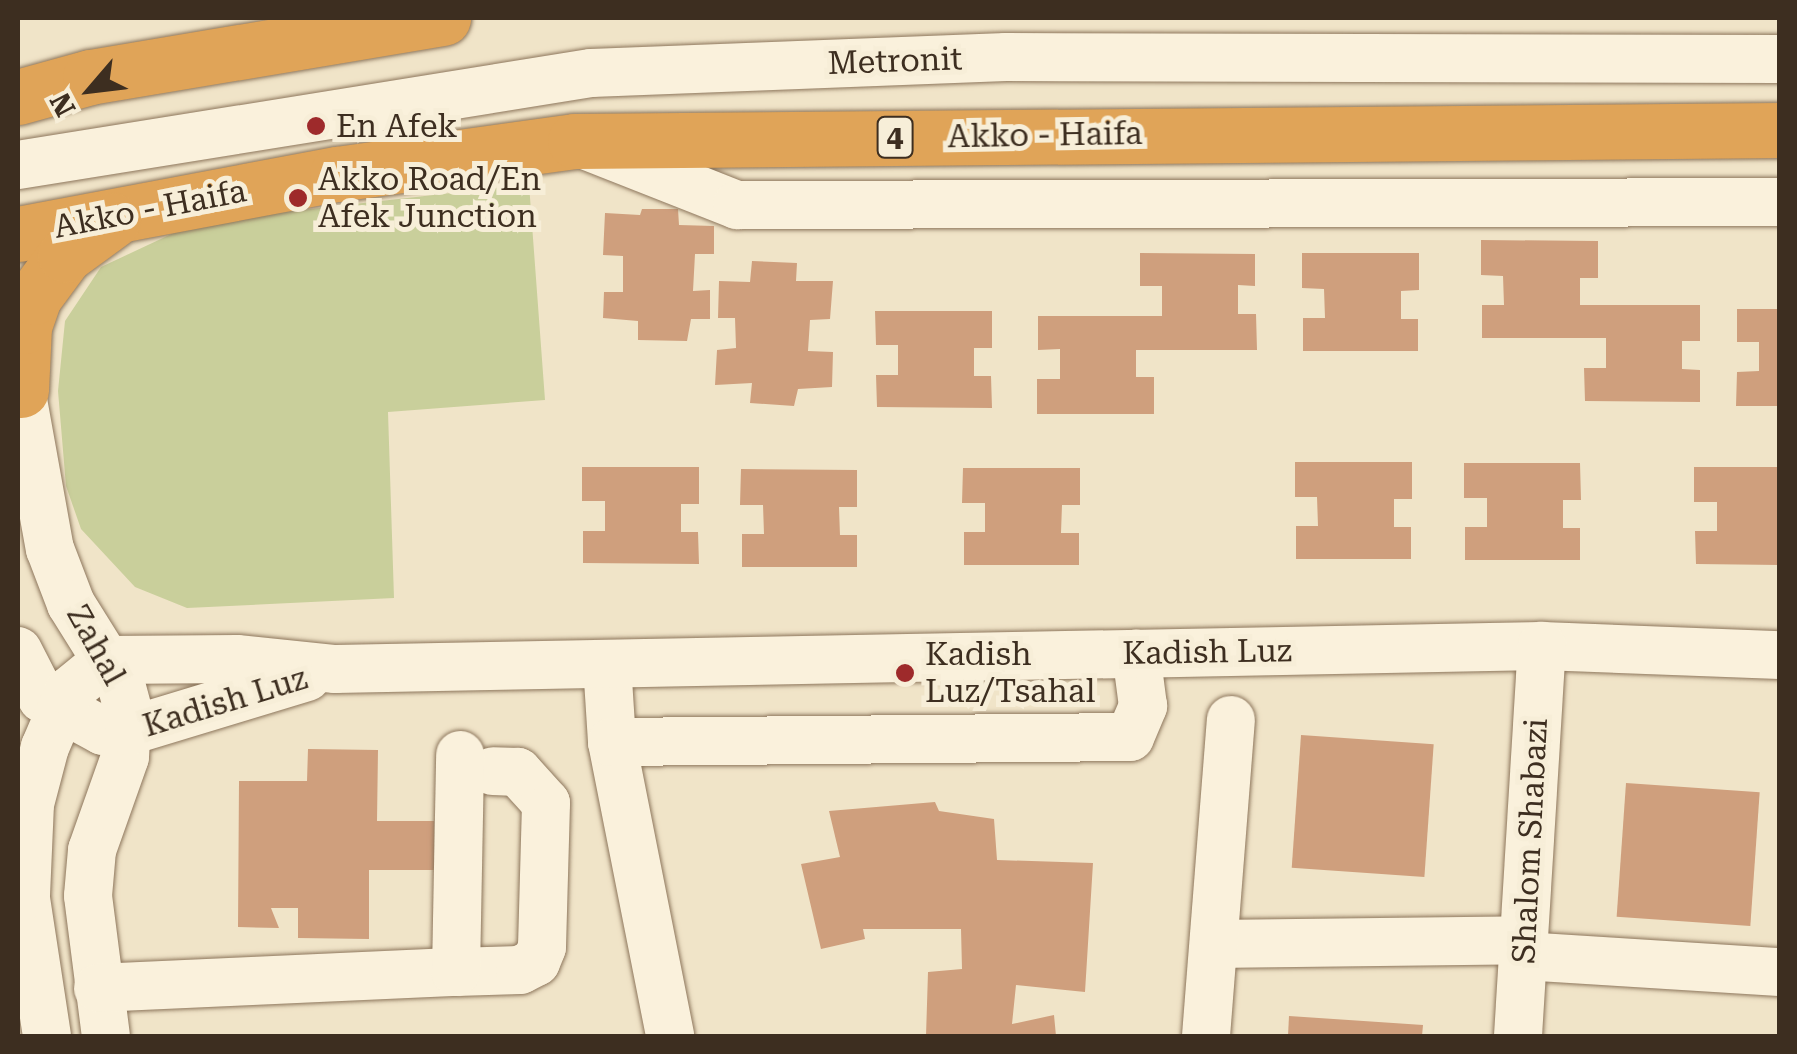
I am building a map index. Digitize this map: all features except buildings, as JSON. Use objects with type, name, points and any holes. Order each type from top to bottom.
[{"type":"highway","points":[[18,96],[90,77],[443,18]]},
{"type":"highway","points":[[18,64],[90,77]]},
{"type":"highway","name":"Akko - Haifa","points":[[18,234],[131,212],[574,141],[1780,130]]},
{"type":"highway","points":[[20,381],[24,326],[46,275],[85,238],[131,212]]},
{"type":"street","name":"Metronit","points":[[18,165],[591,73],[1006,57],[1780,59]]},
{"type":"street","points":[[574,141],[737,205],[1780,202]]},
{"type":"street","name":"Zahal","points":[[20,381],[50,549],[71,604],[121,684],[129,731],[92,850],[88,896],[106,1036]]},
{"type":"street","name":"Kadish Luz","points":[[107,660],[237,659],[335,670],[1542,646],[1780,655]]},
{"type":"street","name":"Shalom Shabazi","points":[[1518,1036],[1542,646]]},
{"type":"street","points":[[18,651],[42,698],[59,712]]},
{"type":"street","points":[[612,742],[1130,738],[1143,706],[1136,653]]},
{"type":"street","points":[[26,895],[30,804],[59,712],[88,671],[107,660]]},
{"type":"street","points":[[607,664],[612,742],[670,1036]]},
{"type":"street","name":"Kadish Luz","points":[[59,712],[85,726],[129,731],[335,670]]},
{"type":"street","points":[[1206,1036],[1231,720]]},
{"type":"street","points":[[98,988],[520,970],[536,962],[542,948],[546,803],[518,772],[477,762],[456,972]]},
{"type":"street","points":[[18,848],[47,1036]]},
{"type":"street","points":[[1215,944],[1523,948],[1780,972]]},
{"type":"green space","points":[[529,184],[545,400],[388,412],[394,598],[187,608],[135,587],[81,529],[66,486],[58,391],[65,321],[101,267],[197,222]]},
{"type":"place","name":"En Afek","points":[[316,126]]},
{"type":"place","name":"Akko Road/En Afek Junction","points":[[298,198]]},
{"type":"place","name":"Kadish Luz/Tsahal","points":[[905,673]]}]
